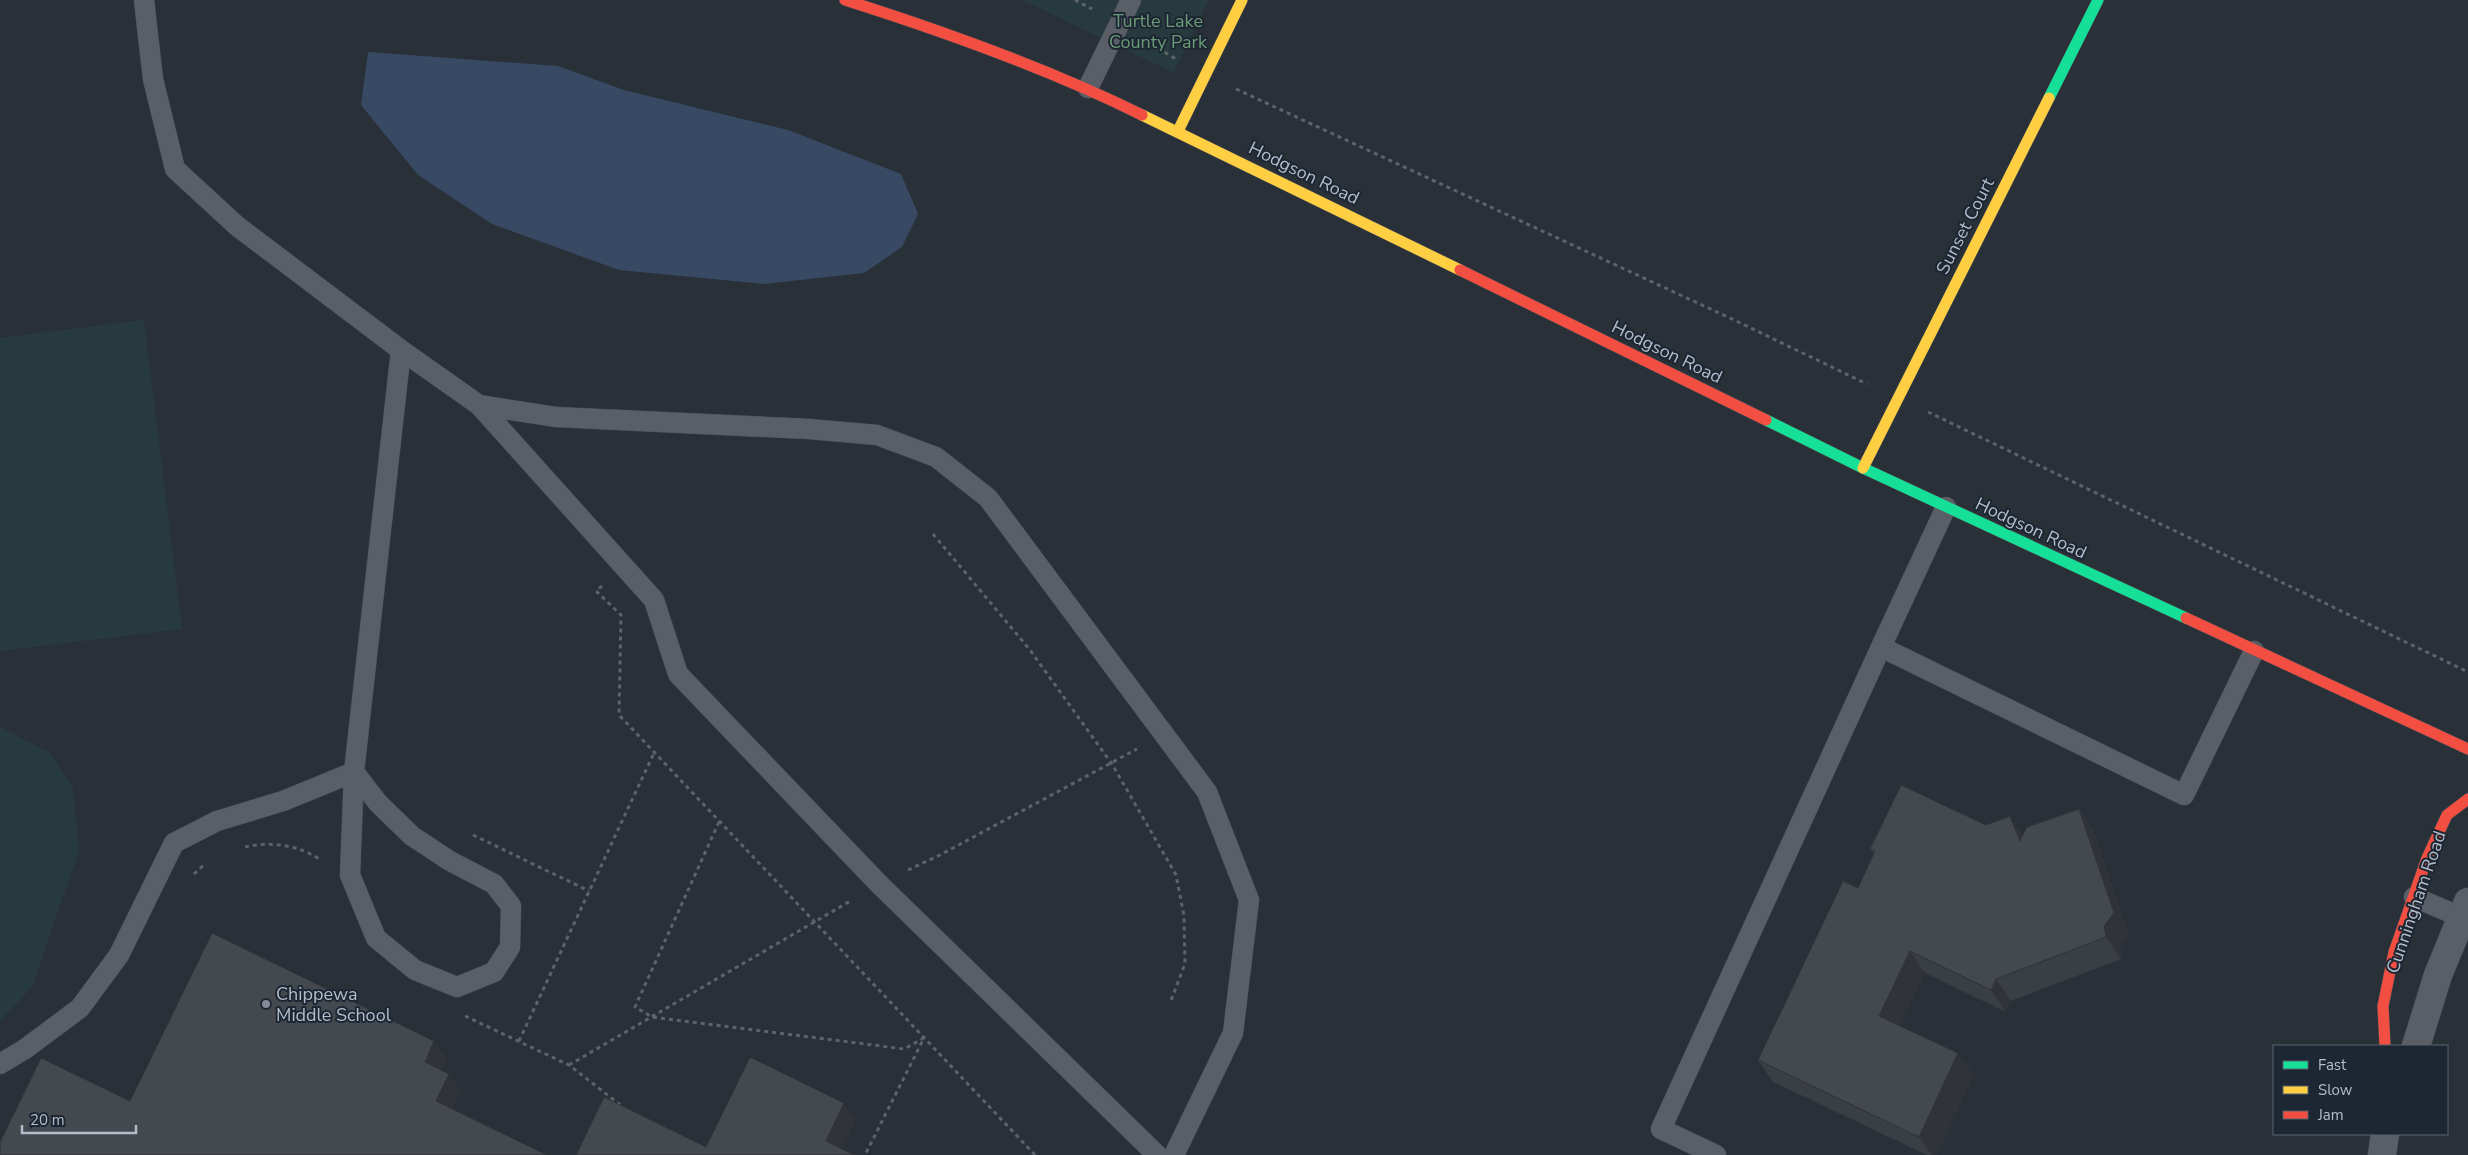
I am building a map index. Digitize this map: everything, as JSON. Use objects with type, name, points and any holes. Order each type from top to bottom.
[{"type":"main road","name":"Hodgson Road","points":[[845,0],[917,23],[1088,88],[1863,468],[2468,750]]},
{"type":"main road","points":[[1178,131],[1242,0]]},
{"type":"main road","name":"Sunset Court","points":[[1863,468],[2098,0]]},
{"type":"main road","name":"Cunningham Road","points":[[2385,1045],[2383,1006],[2394,952],[2427,858],[2447,815],[2468,799]]},
{"type":"street","points":[[2416,1045],[2438,975],[2464,909]]},
{"type":"street","points":[[2382,1155],[2385,1135]]},
{"type":"lane","points":[[144,0],[153,79],[175,169],[237,226],[401,350],[479,406],[654,600],[678,674],[879,884],[1157,1155]]},
{"type":"lane","points":[[1088,88],[1131,0]]},
{"type":"lane","points":[[354,772],[378,803],[412,836],[450,861],[494,884],[511,906],[510,947],[494,972],[457,986],[415,970],[376,938],[350,875],[354,772],[401,350]]},
{"type":"lane","points":[[479,406],[556,417],[810,429],[877,435],[936,457],[988,498],[1207,792],[1249,900],[1233,1033],[1174,1155]]},
{"type":"lane","points":[[1716,1155],[1662,1129],[1946,507]]},
{"type":"lane","points":[[1881,647],[2184,795],[2254,651]]},
{"type":"lane","points":[[0,1064],[25,1049],[80,1008],[119,955],[174,843],[217,821],[284,801],[354,772]]},
{"type":"lane","points":[[2414,897],[2464,909]]},
{"type":"path","points":[[1075,0],[1092,9]]},
{"type":"path","points":[[1142,39],[1185,64]]},
{"type":"path","points":[[1235,88],[1721,314],[1870,386]]},
{"type":"path","points":[[1920,410],[1942,418],[2468,672]]},
{"type":"path","points":[[933,534],[1030,650],[1112,764],[1176,875],[1184,916],[1185,964],[1170,1003]]},
{"type":"path","points":[[624,566],[596,591],[621,615],[618,715],[1035,1155]]},
{"type":"path","points":[[519,1041],[654,753]]},
{"type":"path","points":[[719,822],[636,1007],[652,1017],[904,1049],[924,1038]]},
{"type":"path","points":[[473,834],[589,891]]},
{"type":"path","points":[[243,847],[261,843],[285,847],[312,853],[324,863]]},
{"type":"path","points":[[189,878],[210,860]]},
{"type":"path","points":[[459,1014],[569,1065],[628,1111]]},
{"type":"path","points":[[865,1155],[924,1038]]},
{"type":"green space","name":"Turtle Lake County Park","points":[[1022,0],[1209,0],[1174,73]]},
{"type":"green space","points":[[144,320],[182,629],[0,651],[0,338]]},
{"type":"green space","points":[[0,727],[49,752],[73,788],[79,851],[32,987],[0,1021]]},
{"type":"water","points":[[368,52],[558,66],[624,90],[788,130],[901,174],[918,214],[902,247],[864,273],[764,284],[619,270],[492,224],[418,175],[361,105]]},
{"type":"building","points":[[1901,785],[1986,825],[2010,816],[2020,841],[2027,827],[2079,809],[2114,913],[2104,926],[2106,937],[1996,979],[1991,990],[1910,951],[1879,1016],[1958,1053],[1919,1137],[1758,1060],[1843,881],[1858,888],[1875,851],[1870,849]]},
{"type":"building","name":"Chippewa Middle School","points":[[212,933],[434,1041],[425,1062],[449,1074],[436,1101],[547,1155],[0,1155],[0,1142],[41,1058],[130,1101]]},
{"type":"building","points":[[750,1057],[844,1103],[826,1141],[854,1155],[576,1155],[604,1097],[706,1147]]},
{"type":"traffic: fast","points":[[2049,98],[2098,0]]},
{"type":"traffic: fast","points":[[1766,420],[1863,468],[2186,618]]},
{"type":"traffic: slow","points":[[1178,131],[1242,0]]},
{"type":"traffic: slow","points":[[1863,468],[2049,98]]},
{"type":"traffic: slow","points":[[1142,115],[1460,270]]},
{"type":"traffic: jam","points":[[845,0],[921,25],[1033,66],[1142,115]]},
{"type":"traffic: jam","points":[[1460,270],[1766,420]]},
{"type":"traffic: jam","points":[[2186,618],[2468,749]]},
{"type":"traffic: jam","points":[[2385,1045],[2383,1006],[2394,952],[2427,858],[2447,815],[2468,799]]},
{"type":"place","name":"Chippewa Middle School","points":[[266,1004]]}]
